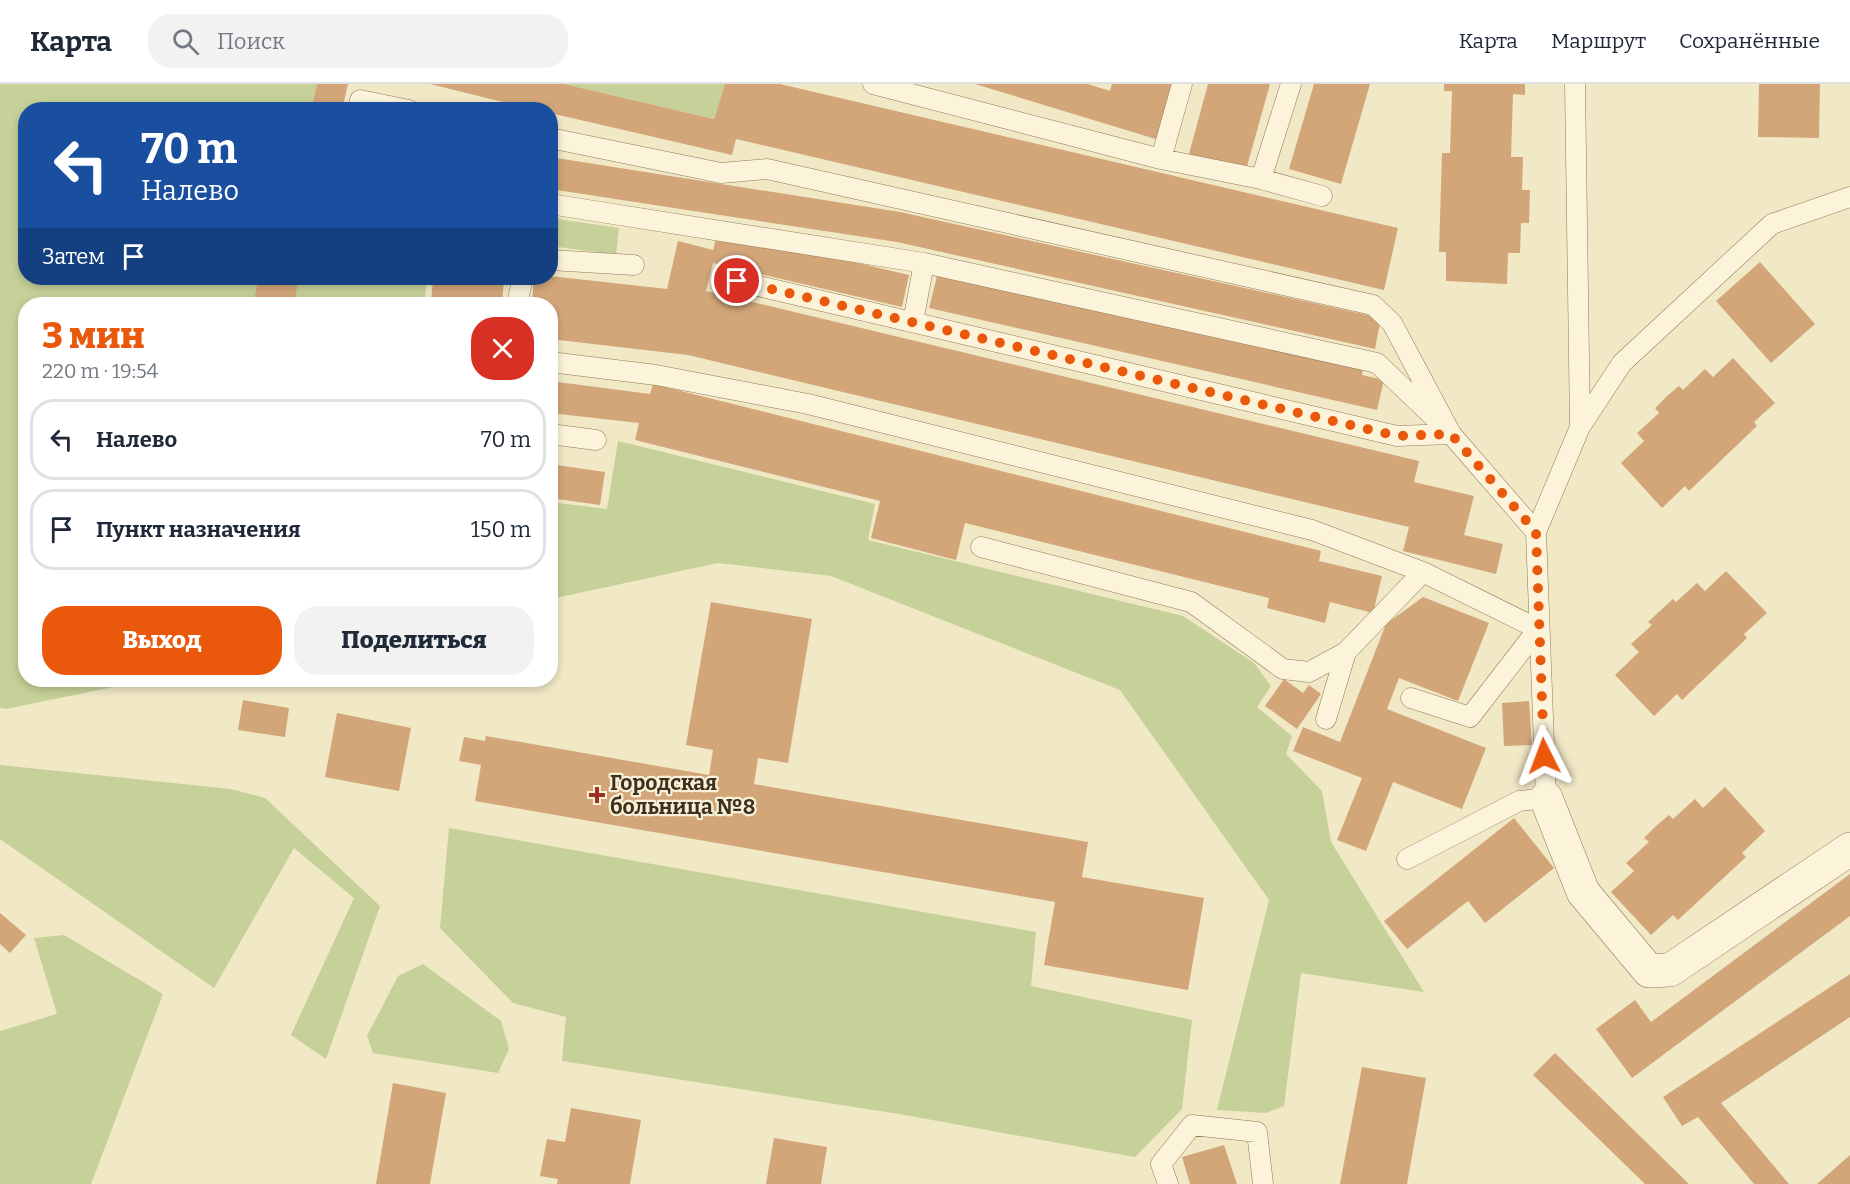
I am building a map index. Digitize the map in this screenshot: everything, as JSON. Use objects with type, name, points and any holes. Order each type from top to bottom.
[{"type":"street","points":[[1546,798],[1583,891],[1649,971],[1670,970],[1850,849]]},
{"type":"lane","points":[[873,84],[1161,159],[1261,179],[1322,196]]},
{"type":"lane","points":[[1161,159],[1182,84]]},
{"type":"lane","points":[[1261,179],[1291,84]]},
{"type":"lane","points":[[1575,84],[1580,427]]},
{"type":"lane","points":[[360,100],[370,102]]},
{"type":"lane","points":[[558,140],[721,173],[767,169],[1373,305],[1392,323],[1451,434]]},
{"type":"lane","points":[[1407,859],[1519,801],[1546,798],[1536,532],[1580,427],[1622,363],[1772,224],[1850,197]]},
{"type":"lane","points":[[558,205],[924,263],[1377,363],[1451,434],[1536,532]]},
{"type":"lane","points":[[558,260],[634,265]]},
{"type":"lane","points":[[913,322],[924,263]]},
{"type":"lane","points":[[737,281],[1397,436],[1451,434]]},
{"type":"lane","points":[[558,363],[656,375],[808,404],[1312,530],[1423,572],[1538,628]]},
{"type":"lane","points":[[558,435],[596,440]]},
{"type":"lane","points":[[981,547],[1191,602],[1283,669],[1309,672],[1346,652],[1423,572]]},
{"type":"lane","points":[[1411,698],[1470,717],[1538,628]]},
{"type":"lane","points":[[1326,719],[1346,652]]},
{"type":"lane","points":[[1168,1184],[1161,1164],[1192,1125],[1257,1132],[1263,1184]]},
{"type":"green space","points":[[0,84],[317,84],[313,102],[18,102],[18,285],[426,285],[425,297],[18,297],[18,687],[113,687],[6,709],[0,708]]},
{"type":"green space","points":[[564,84],[725,84],[714,119]]},
{"type":"green space","points":[[558,219],[619,228],[616,255],[558,247]]},
{"type":"green space","points":[[618,441],[875,504],[868,540],[1183,616],[1254,663],[1271,686],[1257,707],[1292,736],[1286,754],[1322,791],[1331,842],[1424,992],[1301,973],[1284,1106],[1266,1113],[1217,1110],[1269,900],[1120,690],[831,576],[718,563],[558,597],[558,503],[607,509]]},
{"type":"green space","points":[[0,765],[231,789],[265,798],[380,906],[326,1059],[291,1035],[354,898],[294,848],[214,988],[0,839]]},
{"type":"green space","points":[[449,828],[1036,932],[1031,986],[1192,1020],[1182,1109],[1135,1157],[905,1115],[562,1061],[566,1017],[513,1003],[440,928]]},
{"type":"green space","points":[[64,935],[163,994],[91,1184],[0,1184],[0,1031],[57,1014],[34,938]]},
{"type":"green space","points":[[423,964],[501,1021],[509,1049],[498,1073],[373,1053],[367,1036],[398,976]]},
{"type":"building","points":[[317,84],[348,84],[344,102],[313,102]]},
{"type":"building","points":[[430,84],[564,84],[714,119],[725,84],[780,84],[1398,228],[1384,290],[736,139],[732,155],[558,115],[558,102],[503,102]]},
{"type":"building","points":[[975,84],[1088,84],[1110,91],[1112,84],[1176,84],[1159,140]]},
{"type":"building","points":[[1208,84],[1270,84],[1246,170],[1189,154]]},
{"type":"building","points":[[1314,84],[1370,84],[1341,184],[1289,169]]},
{"type":"building","points":[[1444,84],[1525,84],[1525,95],[1513,94],[1511,157],[1523,157],[1522,190],[1530,190],[1529,223],[1521,223],[1520,253],[1508,253],[1507,284],[1446,281],[1446,252],[1439,252],[1442,153],[1450,153],[1452,91],[1444,91]]},
{"type":"building","points":[[1759,84],[1820,84],[1819,138],[1758,137]]},
{"type":"building","points":[[558,158],[900,212],[1381,318],[1375,349],[897,242],[558,190]]},
{"type":"building","points":[[718,230],[909,275],[902,307],[713,263],[706,291],[1419,461],[1414,482],[1474,496],[1464,535],[1503,544],[1496,574],[1403,551],[1409,527],[688,355],[558,340],[558,297],[533,297],[533,285],[558,285],[558,277],[667,289],[678,241],[713,250]]},
{"type":"building","points":[[1760,262],[1815,324],[1771,363],[1716,301]]},
{"type":"building","points":[[938,272],[1363,369],[1362,375],[1384,380],[1377,410],[929,308]]},
{"type":"building","points":[[257,285],[297,285],[296,297],[255,297]]},
{"type":"building","points":[[432,285],[503,285],[503,297],[432,297]]},
{"type":"building","points":[[1733,358],[1775,403],[1754,422],[1757,426],[1689,491],[1685,486],[1662,508],[1621,463],[1644,441],[1637,433],[1659,413],[1655,408],[1667,396],[1679,386],[1683,390],[1705,369],[1713,377]]},
{"type":"building","points":[[558,382],[650,394],[653,384],[1321,551],[1319,561],[1382,576],[1373,613],[1330,602],[1325,623],[1267,608],[1269,598],[965,523],[956,560],[871,538],[880,501],[635,440],[639,423],[558,414]]},
{"type":"building","points":[[558,465],[605,472],[600,505],[558,499]]},
{"type":"building","points":[[1726,571],[1767,613],[1744,634],[1747,638],[1682,700],[1677,694],[1654,716],[1615,675],[1639,652],[1631,644],[1652,625],[1648,622],[1673,599],[1676,602],[1697,583],[1705,591]]},
{"type":"building","points":[[1423,597],[1489,623],[1458,701],[1399,678],[1387,709],[1486,748],[1462,809],[1393,782],[1366,851],[1337,840],[1362,778],[1293,751],[1303,727],[1340,742],[1386,624]]},
{"type":"building","points":[[711,602],[812,619],[788,763],[758,758],[754,784],[1088,842],[1082,877],[1204,898],[1188,990],[1044,965],[1055,902],[475,801],[481,765],[459,761],[464,737],[485,741],[486,736],[709,775],[713,750],[686,745]]},
{"type":"building","points":[[1284,679],[1303,693],[1309,685],[1321,694],[1297,729],[1265,706]]},
{"type":"building","points":[[243,700],[289,708],[285,737],[238,730]]},
{"type":"building","points":[[1529,701],[1532,745],[1504,746],[1502,703]]},
{"type":"building","points":[[337,713],[411,728],[399,791],[325,777]]},
{"type":"building","points":[[1725,787],[1765,831],[1742,853],[1746,857],[1678,920],[1673,915],[1651,935],[1611,892],[1634,871],[1626,863],[1649,842],[1644,838],[1656,826],[1669,815],[1673,819],[1695,799],[1703,808]]},
{"type":"building","points":[[1514,818],[1554,868],[1485,923],[1468,901],[1407,949],[1384,921]]},
{"type":"building","points":[[1850,874],[1850,916],[1632,1078],[1596,1029],[1635,1000],[1651,1022]]},
{"type":"building","points":[[0,913],[26,935],[10,953],[0,944]]},
{"type":"building","points":[[1850,974],[1850,1017],[1721,1103],[1789,1184],[1754,1184],[1698,1117],[1682,1126],[1663,1097]]},
{"type":"building","points":[[1555,1053],[1689,1184],[1645,1184],[1533,1075]]},
{"type":"building","points":[[1362,1067],[1426,1078],[1407,1184],[1340,1184]]},
{"type":"building","points":[[393,1083],[446,1093],[430,1184],[376,1184]]},
{"type":"building","points":[[571,1108],[641,1120],[630,1184],[557,1184],[558,1179],[540,1176],[547,1139],[565,1142]]},
{"type":"building","points":[[774,1138],[827,1147],[821,1184],[766,1184]]},
{"type":"building","points":[[1224,1145],[1237,1184],[1190,1184],[1182,1157]]},
{"type":"building","points":[[1850,1155],[1850,1184],[1817,1184]]},
{"type":"place","name":"Городская больница №8","points":[[597,795]]},
{"type":"route","points":[[737,281],[1397,436],[1451,434],[1536,532],[1544,756]]}]
